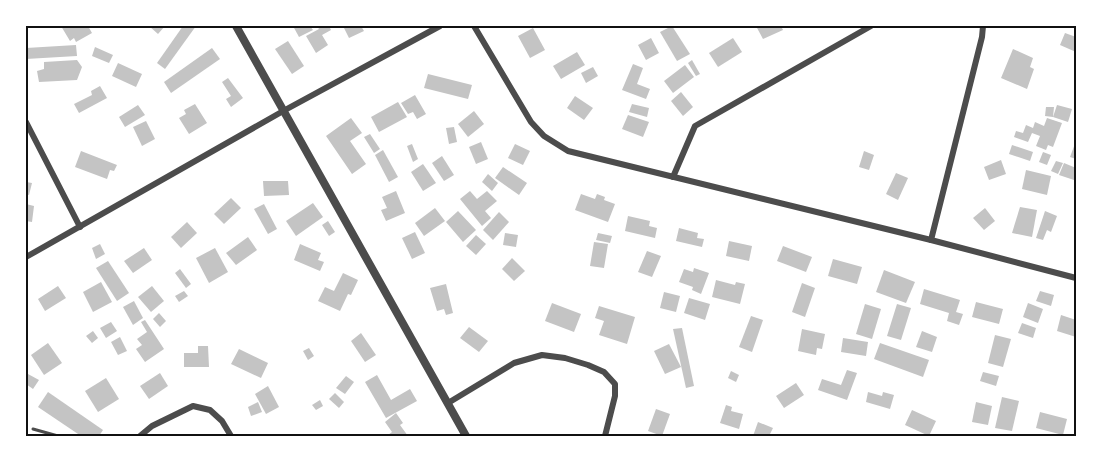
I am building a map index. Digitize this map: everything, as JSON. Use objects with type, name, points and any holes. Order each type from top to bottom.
[{"type":"street","points":[[236,26],[466,436]]},
{"type":"street","points":[[26,257],[285,110],[440,26]]},
{"type":"street","points":[[474,26],[531,122],[549,140],[576,154],[931,240],[1077,278]]},
{"type":"street","points":[[673,177],[695,126],[871,26]]},
{"type":"street","points":[[931,240],[983,26]]},
{"type":"street","points":[[26,122],[80,227]]},
{"type":"street","points":[[448,403],[518,362],[542,355],[565,358],[604,372],[615,384],[615,396],[604,436]]},
{"type":"street","points":[[140,436],[152,426],[193,406],[210,410],[222,421],[231,436]]},
{"type":"lane","points":[[33,429],[58,436]]},
{"type":"building","points":[[61,26],[88,26],[92,33],[76,42],[74,38],[70,41]]},
{"type":"building","points":[[149,26],[165,26],[158,34]]},
{"type":"building","points":[[183,26],[196,26],[165,69],[157,63]]},
{"type":"building","points":[[293,26],[310,26],[313,30],[299,37]]},
{"type":"building","points":[[317,26],[329,26],[331,30],[322,35],[328,45],[316,53],[306,36],[319,29]]},
{"type":"building","points":[[343,26],[361,26],[364,31],[349,38]]},
{"type":"building","points":[[672,26],[690,54],[677,61],[660,32]]},
{"type":"building","points":[[756,26],[781,26],[783,30],[763,39]]},
{"type":"building","points":[[533,28],[545,50],[530,58],[518,36]]},
{"type":"building","points":[[1065,33],[1076,37],[1076,52],[1060,45]]},
{"type":"building","points":[[651,38],[659,53],[646,60],[638,45]]},
{"type":"building","points":[[733,38],[742,52],[718,67],[709,53]]},
{"type":"building","points":[[288,41],[304,66],[292,74],[275,49]]},
{"type":"building","points":[[76,45],[77,56],[26,59],[26,48]]},
{"type":"building","points":[[95,47],[113,55],[109,63],[92,56]]},
{"type":"building","points":[[212,48],[220,59],[171,93],[164,82]]},
{"type":"building","points":[[1013,49],[1033,58],[1030,67],[1034,69],[1027,89],[1001,78]]},
{"type":"building","points":[[577,52],[585,65],[561,79],[553,66]]},
{"type":"building","points":[[77,60],[82,67],[77,80],[39,82],[37,71],[44,69],[44,62]]},
{"type":"building","points":[[692,60],[700,74],[696,76],[688,63]]},
{"type":"building","points":[[118,63],[142,74],[136,87],[112,76]]},
{"type":"building","points":[[633,64],[643,68],[637,84],[650,89],[646,99],[622,90]]},
{"type":"building","points":[[685,65],[694,77],[673,93],[664,81]]},
{"type":"building","points":[[593,67],[598,76],[586,83],[581,73]]},
{"type":"building","points":[[428,74],[472,85],[468,99],[424,88]]},
{"type":"building","points":[[228,78],[243,98],[231,107],[226,99],[231,96],[222,82]]},
{"type":"building","points":[[100,86],[107,98],[79,113],[74,104],[92,95],[91,91]]},
{"type":"building","points":[[681,92],[693,107],[683,116],[671,101]]},
{"type":"building","points":[[415,95],[426,114],[417,119],[413,112],[408,114],[401,103]]},
{"type":"building","points":[[575,96],[593,108],[584,120],[567,108]]},
{"type":"building","points":[[398,102],[407,117],[379,132],[371,117]]},
{"type":"building","points":[[195,104],[207,123],[189,134],[179,118],[186,114],[184,110]]},
{"type":"building","points":[[632,104],[649,108],[647,117],[629,112]]},
{"type":"building","points":[[138,105],[145,115],[125,127],[119,117]]},
{"type":"building","points":[[1057,105],[1072,109],[1068,122],[1053,117]]},
{"type":"building","points":[[1046,107],[1054,107],[1053,117],[1045,116]]},
{"type":"building","points":[[474,111],[484,124],[468,137],[458,124]]},
{"type":"building","points":[[628,115],[649,122],[643,137],[622,129]]},
{"type":"building","points":[[351,118],[362,133],[350,141],[366,164],[352,174],[326,136]]},
{"type":"building","points":[[1047,118],[1062,123],[1053,147],[1048,145],[1046,150],[1036,146],[1040,136],[1032,133],[1028,142],[1014,137],[1016,131],[1023,133],[1026,125],[1033,128],[1035,122],[1044,126]]},
{"type":"building","points":[[146,121],[155,139],[142,146],[133,127]]},
{"type":"building","points":[[454,127],[457,142],[449,144],[446,128]]},
{"type":"building","points":[[370,134],[380,149],[374,153],[364,137]]},
{"type":"building","points":[[1076,141],[1076,159],[1070,157]]},
{"type":"building","points":[[481,142],[488,159],[476,164],[469,147]]},
{"type":"building","points":[[412,144],[418,159],[413,162],[407,146]]},
{"type":"building","points":[[515,144],[530,151],[523,165],[508,158]]},
{"type":"building","points":[[1012,145],[1033,152],[1030,161],[1009,154]]},
{"type":"building","points":[[383,150],[398,177],[389,182],[375,155]]},
{"type":"building","points":[[81,151],[117,165],[114,171],[110,170],[107,179],[75,167]]},
{"type":"building","points":[[864,151],[874,155],[869,170],[859,167]]},
{"type":"building","points":[[1043,152],[1051,155],[1047,165],[1039,162]]},
{"type":"building","points":[[442,156],[454,175],[444,181],[432,163]]},
{"type":"building","points":[[1001,160],[1006,174],[989,180],[984,167]]},
{"type":"building","points":[[1056,161],[1063,163],[1058,174],[1051,171]]},
{"type":"building","points":[[1064,163],[1076,168],[1074,180],[1059,175]]},
{"type":"building","points":[[423,164],[436,183],[423,191],[411,172]]},
{"type":"building","points":[[503,167],[527,183],[519,195],[495,178]]},
{"type":"building","points":[[1026,170],[1051,176],[1047,195],[1022,189]]},
{"type":"building","points":[[896,173],[908,178],[898,200],[886,194]]},
{"type":"building","points":[[488,174],[498,183],[492,191],[482,182]]},
{"type":"building","points":[[263,181],[288,181],[289,195],[264,196]]},
{"type":"building","points":[[26,182],[32,183],[29,195],[26,194]]},
{"type":"building","points":[[396,191],[405,213],[386,221],[381,210],[387,208],[382,197]]},
{"type":"building","points":[[470,191],[477,199],[487,191],[497,201],[485,211],[491,218],[482,226],[460,199]]},
{"type":"building","points":[[581,194],[595,199],[597,194],[605,197],[604,200],[615,204],[608,222],[575,210]]},
{"type":"building","points":[[231,198],[241,208],[224,224],[214,214]]},
{"type":"building","points":[[313,203],[323,217],[296,236],[286,221]]},
{"type":"building","points":[[26,204],[34,206],[32,222],[26,221]]},
{"type":"building","points":[[264,204],[277,229],[268,234],[254,209]]},
{"type":"building","points":[[1020,207],[1037,210],[1032,237],[1012,233]]},
{"type":"building","points":[[435,208],[445,221],[424,236],[415,223]]},
{"type":"building","points":[[985,208],[995,221],[984,230],[973,218]]},
{"type":"building","points":[[458,211],[476,230],[463,242],[446,222]]},
{"type":"building","points":[[1045,211],[1057,216],[1051,232],[1047,230],[1043,240],[1036,238]]},
{"type":"building","points":[[499,212],[509,222],[493,240],[483,230]]},
{"type":"building","points":[[628,216],[650,221],[649,226],[657,228],[655,238],[625,231]]},
{"type":"building","points":[[328,221],[335,232],[329,236],[322,225]]},
{"type":"building","points":[[187,222],[197,233],[181,248],[171,237]]},
{"type":"building","points":[[679,228],[698,233],[697,238],[704,239],[702,247],[676,241]]},
{"type":"building","points":[[415,232],[425,253],[412,259],[402,238]]},
{"type":"building","points":[[505,233],[518,235],[516,247],[503,245]]},
{"type":"building","points":[[598,233],[612,236],[610,243],[596,240]]},
{"type":"building","points":[[476,235],[486,244],[476,255],[466,246]]},
{"type":"building","points":[[248,237],[257,250],[236,265],[226,253]]},
{"type":"building","points":[[729,241],[752,246],[749,261],[726,256]]},
{"type":"building","points":[[594,242],[608,244],[604,268],[590,266]]},
{"type":"building","points":[[100,244],[105,254],[96,259],[92,248]]},
{"type":"building","points":[[300,244],[321,253],[318,260],[324,262],[320,271],[294,260]]},
{"type":"building","points":[[783,246],[812,257],[806,272],[777,261]]},
{"type":"building","points":[[144,248],[152,260],[133,273],[124,261]]},
{"type":"building","points":[[215,248],[228,272],[209,283],[196,258]]},
{"type":"building","points":[[647,251],[661,256],[652,277],[638,272]]},
{"type":"building","points":[[512,258],[525,271],[514,281],[502,269]]},
{"type":"building","points":[[833,259],[862,267],[857,284],[828,276]]},
{"type":"building","points":[[108,261],[129,293],[117,301],[96,268]]},
{"type":"building","points":[[694,268],[709,273],[701,294],[692,290],[693,287],[679,282],[684,269],[693,272]]},
{"type":"building","points":[[180,269],[191,284],[186,288],[175,273]]},
{"type":"building","points":[[884,270],[915,282],[906,303],[876,292]]},
{"type":"building","points":[[343,273],[358,280],[340,311],[318,301],[325,287],[334,291]]},
{"type":"building","points":[[716,280],[735,285],[736,282],[745,284],[740,304],[712,297]]},
{"type":"building","points":[[101,282],[112,302],[93,312],[83,292]]},
{"type":"building","points":[[802,283],[815,288],[805,317],[792,312]]},
{"type":"building","points":[[446,284],[453,313],[446,315],[444,309],[437,311],[430,288]]},
{"type":"building","points":[[58,286],[66,298],[45,311],[38,299]]},
{"type":"building","points":[[152,286],[164,301],[151,312],[138,297]]},
{"type":"building","points":[[924,289],[960,300],[956,312],[963,314],[959,325],[947,321],[949,313],[920,304]]},
{"type":"building","points":[[184,291],[188,296],[179,302],[175,296]]},
{"type":"building","points":[[1040,291],[1054,295],[1051,306],[1036,301]]},
{"type":"building","points":[[664,292],[680,296],[676,312],[660,308]]},
{"type":"building","points":[[689,298],[710,304],[705,320],[684,313]]},
{"type":"building","points":[[134,301],[143,318],[133,325],[123,307]]},
{"type":"building","points":[[976,302],[1003,309],[999,324],[972,317]]},
{"type":"building","points":[[552,303],[581,314],[574,332],[545,321]]},
{"type":"building","points":[[1028,303],[1043,309],[1038,323],[1023,317]]},
{"type":"building","points":[[865,304],[881,309],[872,339],[856,334]]},
{"type":"building","points":[[897,304],[911,308],[901,340],[887,336]]},
{"type":"building","points":[[599,306],[635,317],[627,344],[599,335],[604,321],[595,318]]},
{"type":"building","points":[[159,313],[166,321],[160,327],[153,319]]},
{"type":"building","points":[[1061,315],[1076,320],[1076,337],[1057,331]]},
{"type":"building","points":[[751,316],[763,320],[752,352],[739,347]]},
{"type":"building","points":[[145,320],[164,349],[145,362],[136,349],[142,345],[137,339],[147,332],[141,322]]},
{"type":"building","points":[[111,322],[117,331],[106,338],[100,328]]},
{"type":"building","points":[[1022,323],[1036,328],[1033,338],[1018,333]]},
{"type":"building","points":[[469,327],[488,341],[479,352],[460,338]]},
{"type":"building","points":[[682,328],[694,386],[686,388],[673,329]]},
{"type":"building","points":[[802,329],[825,334],[822,349],[817,348],[816,355],[798,351]]},
{"type":"building","points":[[93,331],[98,338],[92,343],[86,336]]},
{"type":"building","points":[[922,331],[937,337],[932,352],[916,347]]},
{"type":"building","points":[[361,333],[376,355],[365,362],[351,341]]},
{"type":"building","points":[[995,335],[1011,339],[1003,367],[988,363]]},
{"type":"building","points":[[120,337],[127,351],[118,355],[111,342]]},
{"type":"building","points":[[843,338],[868,342],[866,356],[841,352]]},
{"type":"building","points":[[48,343],[62,363],[44,375],[31,355]]},
{"type":"building","points":[[880,343],[929,360],[923,377],[874,359]]},
{"type":"building","points":[[669,344],[681,367],[665,374],[654,351]]},
{"type":"building","points":[[198,346],[208,346],[209,367],[184,367],[184,353],[198,353]]},
{"type":"building","points":[[309,348],[314,356],[308,360],[303,351]]},
{"type":"building","points":[[239,349],[268,363],[261,378],[231,364]]},
{"type":"building","points":[[847,370],[857,373],[847,400],[818,390],[822,379],[841,385]]},
{"type":"building","points":[[731,371],[739,375],[736,382],[728,378]]},
{"type":"building","points":[[983,372],[999,376],[996,386],[980,381]]},
{"type":"building","points":[[160,373],[168,386],[149,399],[140,386]]},
{"type":"building","points":[[28,374],[39,380],[33,389],[26,384]]},
{"type":"building","points":[[377,375],[391,400],[410,389],[417,401],[386,418],[365,382]]},
{"type":"building","points":[[346,376],[354,382],[345,394],[336,388]]},
{"type":"building","points":[[106,378],[119,399],[98,412],[85,391]]},
{"type":"building","points":[[796,383],[804,395],[784,408],[776,396]]},
{"type":"building","points":[[268,386],[279,407],[266,414],[255,394]]},
{"type":"building","points":[[48,392],[103,430],[99,436],[81,436],[38,407]]},
{"type":"building","points":[[868,392],[882,396],[883,392],[894,395],[890,409],[866,402]]},
{"type":"building","points":[[335,393],[344,402],[339,408],[329,399]]},
{"type":"building","points":[[1002,397],[1019,401],[1012,431],[995,428]]},
{"type":"building","points":[[320,400],[323,406],[316,410],[312,405]]},
{"type":"building","points":[[258,402],[262,412],[251,416],[248,407]]},
{"type":"building","points":[[976,402],[992,406],[988,425],[972,422]]},
{"type":"building","points":[[726,405],[732,407],[731,411],[743,414],[739,429],[720,423]]},
{"type":"building","points":[[656,409],[670,414],[662,436],[648,431]]},
{"type":"building","points":[[912,410],[936,421],[929,436],[905,425]]},
{"type":"building","points":[[1040,412],[1067,419],[1063,435],[1036,428]]},
{"type":"building","points":[[396,413],[403,423],[400,425],[408,436],[388,435],[392,432],[385,422]]},
{"type":"building","points":[[758,422],[773,428],[769,436],[753,436]]}]
